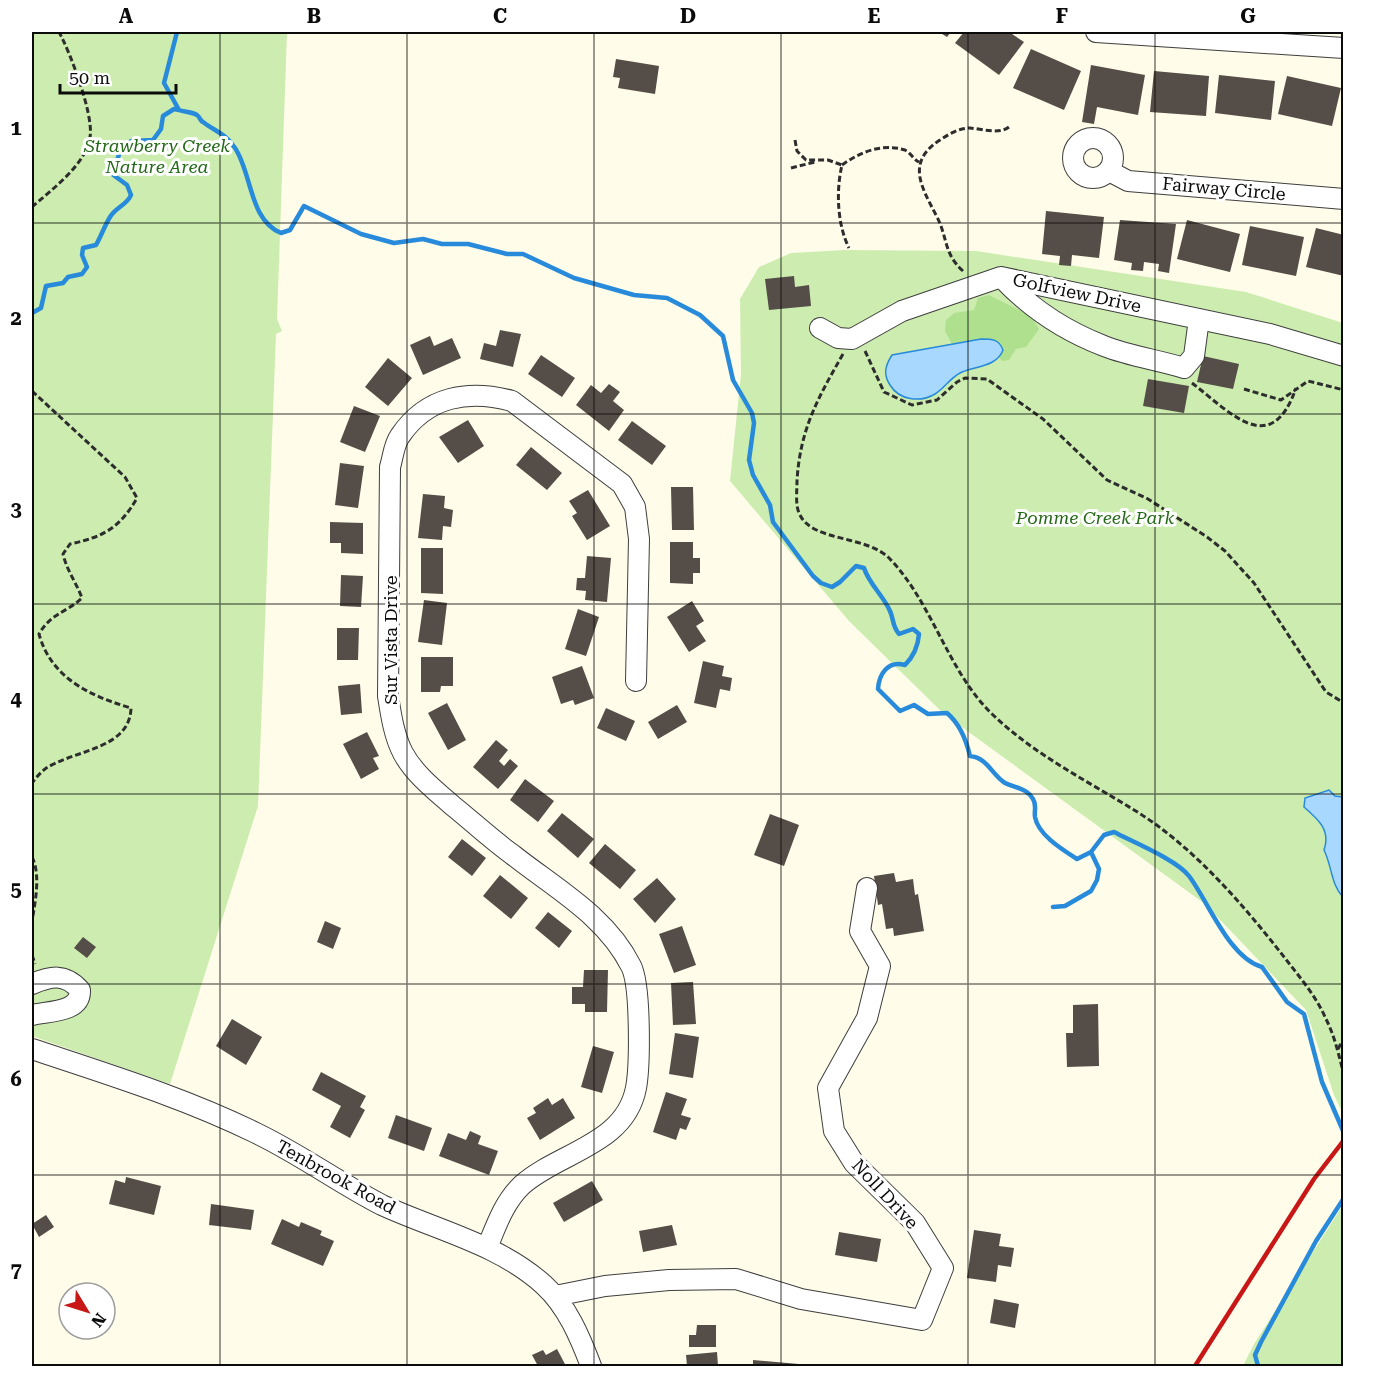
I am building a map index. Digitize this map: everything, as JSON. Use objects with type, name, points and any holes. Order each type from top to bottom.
[{"type":"street","points":[[1096,32],[1344,48]]},
{"type":"street","name":"Fairway Circle","points":[[1109,171],[1128,181],[1344,199]]},
{"type":"street","points":[[1001,277],[1021,298],[1069,330],[1105,347],[1184,368],[1194,356],[1199,319]]},
{"type":"street","name":"Golfview Drive","points":[[856,337],[902,311],[1001,277],[1270,334],[1344,356]]},
{"type":"street","points":[[820,328],[838,338],[856,337]]},
{"type":"street","name":"Sur Vista Drive","points":[[487,1248],[500,1216],[520,1187],[610,1132],[629,1109],[636,1088],[639,1012],[633,968],[613,937],[586,910],[511,854],[430,786],[403,754],[392,721],[388,696],[390,467],[399,437],[420,414],[445,399],[468,394],[490,395],[512,401],[622,484],[635,507],[639,539],[636,681]]},
{"type":"street","name":"Noll Drive","points":[[555,1296],[605,1286],[736,1279],[801,1299],[922,1320],[943,1268],[915,1223],[854,1163],[834,1131],[828,1089],[867,1018],[880,966],[860,932],[867,888]]},
{"type":"street","points":[[32,984],[49,978],[65,978],[80,990],[80,996],[73,1005],[65,1009],[32,1014]]},
{"type":"street","name":"Tenbrook Road","points":[[32,1049],[174,1098],[235,1123],[279,1144],[370,1199],[487,1248],[527,1271],[555,1296],[575,1329],[591,1366]]},
{"type":"path","points":[[32,207],[81,159],[91,137],[74,61],[59,32]]},
{"type":"path","points":[[978,285],[950,258],[937,216],[923,193],[920,162],[925,152],[952,132],[967,128],[1002,130],[1010,126]]},
{"type":"path","points":[[795,140],[800,156],[806,160],[817,161]]},
{"type":"path","points":[[791,168],[828,160],[842,165],[866,152],[881,148],[905,150],[920,162]]},
{"type":"path","points":[[842,165],[839,205],[842,230],[849,248]]},
{"type":"path","points":[[856,337],[880,387],[889,396],[906,404],[922,405],[938,400],[957,382],[965,378],[987,379],[1043,419],[1107,480],[1148,499],[1207,537],[1249,575],[1326,692],[1344,703]]},
{"type":"path","points":[[856,337],[824,385],[805,429],[797,482],[800,516],[811,528],[868,544],[884,554],[917,597],[967,682],[990,712],[1061,767],[1148,819],[1193,856],[1264,932],[1314,996],[1326,1017],[1344,1075]]},
{"type":"path","points":[[1184,378],[1225,409],[1256,427],[1272,425],[1278,421],[1296,388]]},
{"type":"path","points":[[1244,389],[1281,400],[1308,381],[1344,390]]},
{"type":"path","points":[[32,391],[125,477],[136,498],[124,519],[89,540],[70,544],[63,554],[67,571],[76,582],[82,598],[70,609],[55,614],[39,634],[43,647],[67,680],[108,701],[131,708],[131,720],[120,733],[99,748],[45,769],[32,783]]},
{"type":"path","points":[[32,857],[35,864],[35,899],[32,921]]},
{"type":"path","points":[[1338,1051],[1344,1038]]},
{"type":"green space","name":"Strawberry Creek Nature Area","points":[[32,32],[287,32],[277,319],[282,331],[276,334],[258,806],[170,1084],[32,1036]]},
{"type":"green space","name":"Pomme Creek Park","points":[[845,250],[976,251],[1246,292],[1343,323],[1343,1114],[1334,1095],[1306,1010],[1205,904],[944,714],[849,621],[730,481],[741,374],[740,299],[759,267],[791,253]]},
{"type":"green space","points":[[989,295],[1031,316],[1039,329],[1026,347],[1016,349],[1009,360],[1002,361],[994,351],[953,346],[945,331],[946,320],[954,313],[974,310],[978,298]]},
{"type":"green space","points":[[1343,1205],[1343,1366],[1243,1366],[1254,1344]]},
{"type":"water","points":[[981,339],[997,342],[1003,350],[1000,356],[991,363],[960,373],[929,397],[917,399],[904,397],[894,390],[886,377],[886,370],[892,355]]},
{"type":"water","points":[[1329,790],[1335,796],[1343,797],[1343,897],[1336,887],[1324,850],[1326,837],[1322,825],[1304,807],[1305,798]]},
{"type":"building","points":[[939,32],[951,32],[947,37]]},
{"type":"building","points":[[964,32],[1009,32],[1024,42],[999,75],[955,43]]},
{"type":"building","points":[[1031,49],[1081,71],[1064,110],[1013,88]]},
{"type":"building","points":[[616,59],[659,66],[655,94],[618,88],[620,78],[613,77]]},
{"type":"building","points":[[1091,65],[1145,75],[1138,115],[1097,107],[1094,124],[1082,122]]},
{"type":"building","points":[[1154,71],[1209,76],[1206,116],[1150,112]]},
{"type":"building","points":[[1219,75],[1275,81],[1271,120],[1215,113]]},
{"type":"building","points":[[1287,76],[1341,88],[1332,126],[1278,114]]},
{"type":"building","points":[[1046,211],[1104,217],[1099,258],[1072,255],[1071,266],[1059,265],[1060,256],[1042,254]]},
{"type":"building","points":[[1120,220],[1176,224],[1169,273],[1158,271],[1159,264],[1144,262],[1143,271],[1131,270],[1132,263],[1114,260]]},
{"type":"building","points":[[1187,220],[1240,234],[1230,272],[1177,259]]},
{"type":"building","points":[[1250,226],[1304,237],[1296,276],[1242,265]]},
{"type":"building","points":[[1316,228],[1344,235],[1344,276],[1306,267]]},
{"type":"building","points":[[794,276],[795,287],[809,285],[811,306],[769,310],[765,279]]},
{"type":"building","points":[[500,330],[521,334],[513,367],[480,359],[484,343],[496,346]]},
{"type":"building","points":[[430,336],[434,346],[452,338],[461,358],[423,375],[410,345]]},
{"type":"building","points":[[541,355],[575,378],[562,397],[528,374]]},
{"type":"building","points":[[1203,356],[1239,364],[1233,389],[1197,382]]},
{"type":"building","points":[[388,358],[412,378],[388,406],[365,387]]},
{"type":"building","points":[[1148,379],[1189,386],[1184,413],[1143,406]]},
{"type":"building","points":[[609,384],[620,392],[613,401],[624,410],[609,431],[576,405],[591,385],[601,393]]},
{"type":"building","points":[[354,406],[380,416],[365,452],[340,442]]},
{"type":"building","points":[[468,420],[484,446],[458,463],[439,437]]},
{"type":"building","points":[[632,421],[666,446],[652,465],[618,440]]},
{"type":"building","points":[[531,447],[562,473],[547,490],[516,465]]},
{"type":"building","points":[[340,463],[364,466],[358,508],[335,505]]},
{"type":"building","points":[[671,487],[693,487],[694,530],[672,530]]},
{"type":"building","points":[[588,490],[610,526],[587,540],[572,516],[577,513],[569,501]]},
{"type":"building","points":[[423,494],[445,496],[444,508],[453,510],[451,527],[443,526],[442,540],[418,538]]},
{"type":"building","points":[[330,522],[363,523],[363,554],[341,553],[341,543],[330,543]]},
{"type":"building","points":[[670,542],[693,542],[693,558],[700,558],[700,573],[693,573],[693,584],[670,583]]},
{"type":"building","points":[[421,548],[443,548],[443,594],[421,593]]},
{"type":"building","points":[[587,556],[611,558],[607,602],[585,600],[586,591],[576,590],[577,578],[585,578]]},
{"type":"building","points":[[341,575],[363,576],[361,607],[340,606]]},
{"type":"building","points":[[424,600],[447,603],[442,645],[418,642]]},
{"type":"building","points":[[692,601],[704,621],[696,626],[706,641],[689,652],[667,617]]},
{"type":"building","points":[[578,609],[599,617],[586,656],[565,649]]},
{"type":"building","points":[[337,628],[359,628],[358,660],[337,660]]},
{"type":"building","points":[[421,657],[453,657],[453,686],[441,686],[440,692],[421,692]]},
{"type":"building","points":[[703,661],[724,666],[722,676],[732,678],[730,691],[720,689],[716,708],[694,703]]},
{"type":"building","points":[[582,666],[594,698],[575,705],[573,700],[561,704],[552,677]]},
{"type":"building","points":[[360,684],[362,713],[341,715],[338,686]]},
{"type":"building","points":[[447,703],[466,740],[448,750],[428,713]]},
{"type":"building","points":[[677,705],[687,722],[658,739],[648,722]]},
{"type":"building","points":[[606,708],[635,721],[626,741],[597,728]]},
{"type":"building","points":[[367,732],[379,756],[373,758],[379,769],[361,779],[343,744]]},
{"type":"building","points":[[496,740],[508,750],[499,761],[504,766],[510,759],[518,766],[498,789],[473,767]]},
{"type":"building","points":[[525,779],[554,801],[538,822],[510,800]]},
{"type":"building","points":[[562,813],[594,839],[578,858],[547,831]]},
{"type":"building","points":[[770,814],[799,825],[784,866],[754,855]]},
{"type":"building","points":[[462,839],[486,858],[472,876],[448,857]]},
{"type":"building","points":[[605,844],[636,870],[620,889],[589,863]]},
{"type":"building","points":[[894,873],[896,882],[913,879],[924,931],[894,936],[893,928],[886,929],[882,904],[878,905],[874,876]]},
{"type":"building","points":[[500,875],[528,898],[511,919],[483,896]]},
{"type":"building","points":[[657,878],[676,899],[655,923],[633,899]]},
{"type":"building","points":[[548,912],[572,931],[559,948],[535,928]]},
{"type":"building","points":[[325,921],[341,928],[333,949],[317,942]]},
{"type":"building","points":[[682,926],[696,965],[674,973],[659,934]]},
{"type":"building","points":[[83,937],[96,947],[87,958],[74,948]]},
{"type":"building","points":[[584,970],[608,970],[607,1012],[585,1012],[585,1004],[572,1004],[572,987],[583,987]]},
{"type":"building","points":[[693,982],[696,1024],[673,1025],[671,983]]},
{"type":"building","points":[[1098,1004],[1099,1066],[1067,1067],[1066,1033],[1073,1033],[1073,1005]]},
{"type":"building","points":[[232,1019],[262,1037],[246,1065],[216,1046]]},
{"type":"building","points":[[675,1033],[699,1037],[693,1078],[669,1074]]},
{"type":"building","points":[[593,1046],[614,1052],[602,1093],[581,1087]]},
{"type":"building","points":[[321,1072],[366,1096],[360,1107],[365,1110],[350,1138],[330,1127],[341,1106],[312,1090]]},
{"type":"building","points":[[666,1092],[687,1099],[681,1115],[691,1118],[686,1130],[680,1128],[676,1140],[653,1132]]},
{"type":"building","points":[[548,1098],[552,1105],[563,1098],[575,1118],[540,1140],[527,1118],[536,1113],[533,1108]]},
{"type":"building","points":[[396,1115],[432,1128],[424,1151],[388,1138]]},
{"type":"building","points":[[470,1131],[481,1136],[478,1144],[498,1151],[489,1175],[439,1156],[448,1133],[466,1140]]},
{"type":"building","points":[[126,1177],[161,1186],[154,1215],[109,1204],[115,1180],[125,1183]]},
{"type":"building","points":[[592,1181],[603,1200],[564,1222],[553,1203]]},
{"type":"building","points":[[211,1204],[254,1210],[251,1230],[209,1225]]},
{"type":"building","points":[[46,1215],[54,1227],[39,1237],[32,1224]]},
{"type":"building","points":[[282,1219],[299,1227],[301,1222],[322,1231],[320,1235],[334,1241],[323,1266],[271,1244]]},
{"type":"building","points":[[672,1225],[677,1245],[643,1252],[639,1231]]},
{"type":"building","points":[[974,1230],[1001,1234],[999,1246],[1014,1248],[1011,1267],[998,1265],[996,1282],[967,1278]]},
{"type":"building","points":[[839,1232],[881,1239],[877,1262],[835,1255]]},
{"type":"building","points":[[994,1299],[1019,1304],[1015,1328],[990,1323]]},
{"type":"building","points":[[697,1325],[716,1325],[716,1347],[689,1347],[689,1335],[696,1335]]},
{"type":"building","points":[[557,1349],[566,1366],[538,1366],[532,1355],[543,1350],[546,1355]]},
{"type":"building","points":[[717,1352],[718,1366],[687,1366],[686,1355]]},
{"type":"building","points":[[753,1360],[810,1365],[810,1366],[753,1366]]},
{"type":"waterway","points":[[177,32],[164,83],[179,110],[197,115],[224,136],[235,148],[241,158],[257,207],[271,227],[281,233],[290,230],[304,206],[361,234],[394,243],[423,239],[442,244],[468,244],[507,254],[523,254],[574,278],[634,295],[667,298],[700,315],[723,336],[733,380],[752,413],[754,423],[749,460],[753,475],[770,505],[773,522],[813,576],[821,583],[832,587],[856,566],[864,568],[887,605],[899,634],[913,629],[919,634],[917,647],[911,658],[905,665],[889,666],[882,673],[878,689],[900,711],[914,705],[928,714],[947,713],[962,732],[970,756],[985,763],[1005,783],[1024,790],[1030,795],[1035,803],[1035,817],[1041,830],[1077,859],[1091,852],[1104,835],[1114,832],[1165,858],[1183,870],[1229,941],[1250,962],[1262,967],[1287,1002],[1304,1014],[1322,1082],[1344,1133]]},
{"type":"waterway","points":[[32,313],[41,308],[46,286],[63,283],[68,277],[82,274],[87,267],[82,255],[83,248],[96,245],[110,217],[131,195],[127,185],[112,174],[121,149],[131,141],[153,140],[161,129],[163,116],[174,109],[179,110]]},
{"type":"waterway","points":[[1053,907],[1065,906],[1091,891],[1097,880],[1099,869],[1091,852]]},
{"type":"waterway","points":[[1258,1366],[1255,1355],[1261,1342],[1316,1241],[1344,1198]]},
{"type":"railway","points":[[1195,1366],[1314,1179],[1344,1140]]}]
